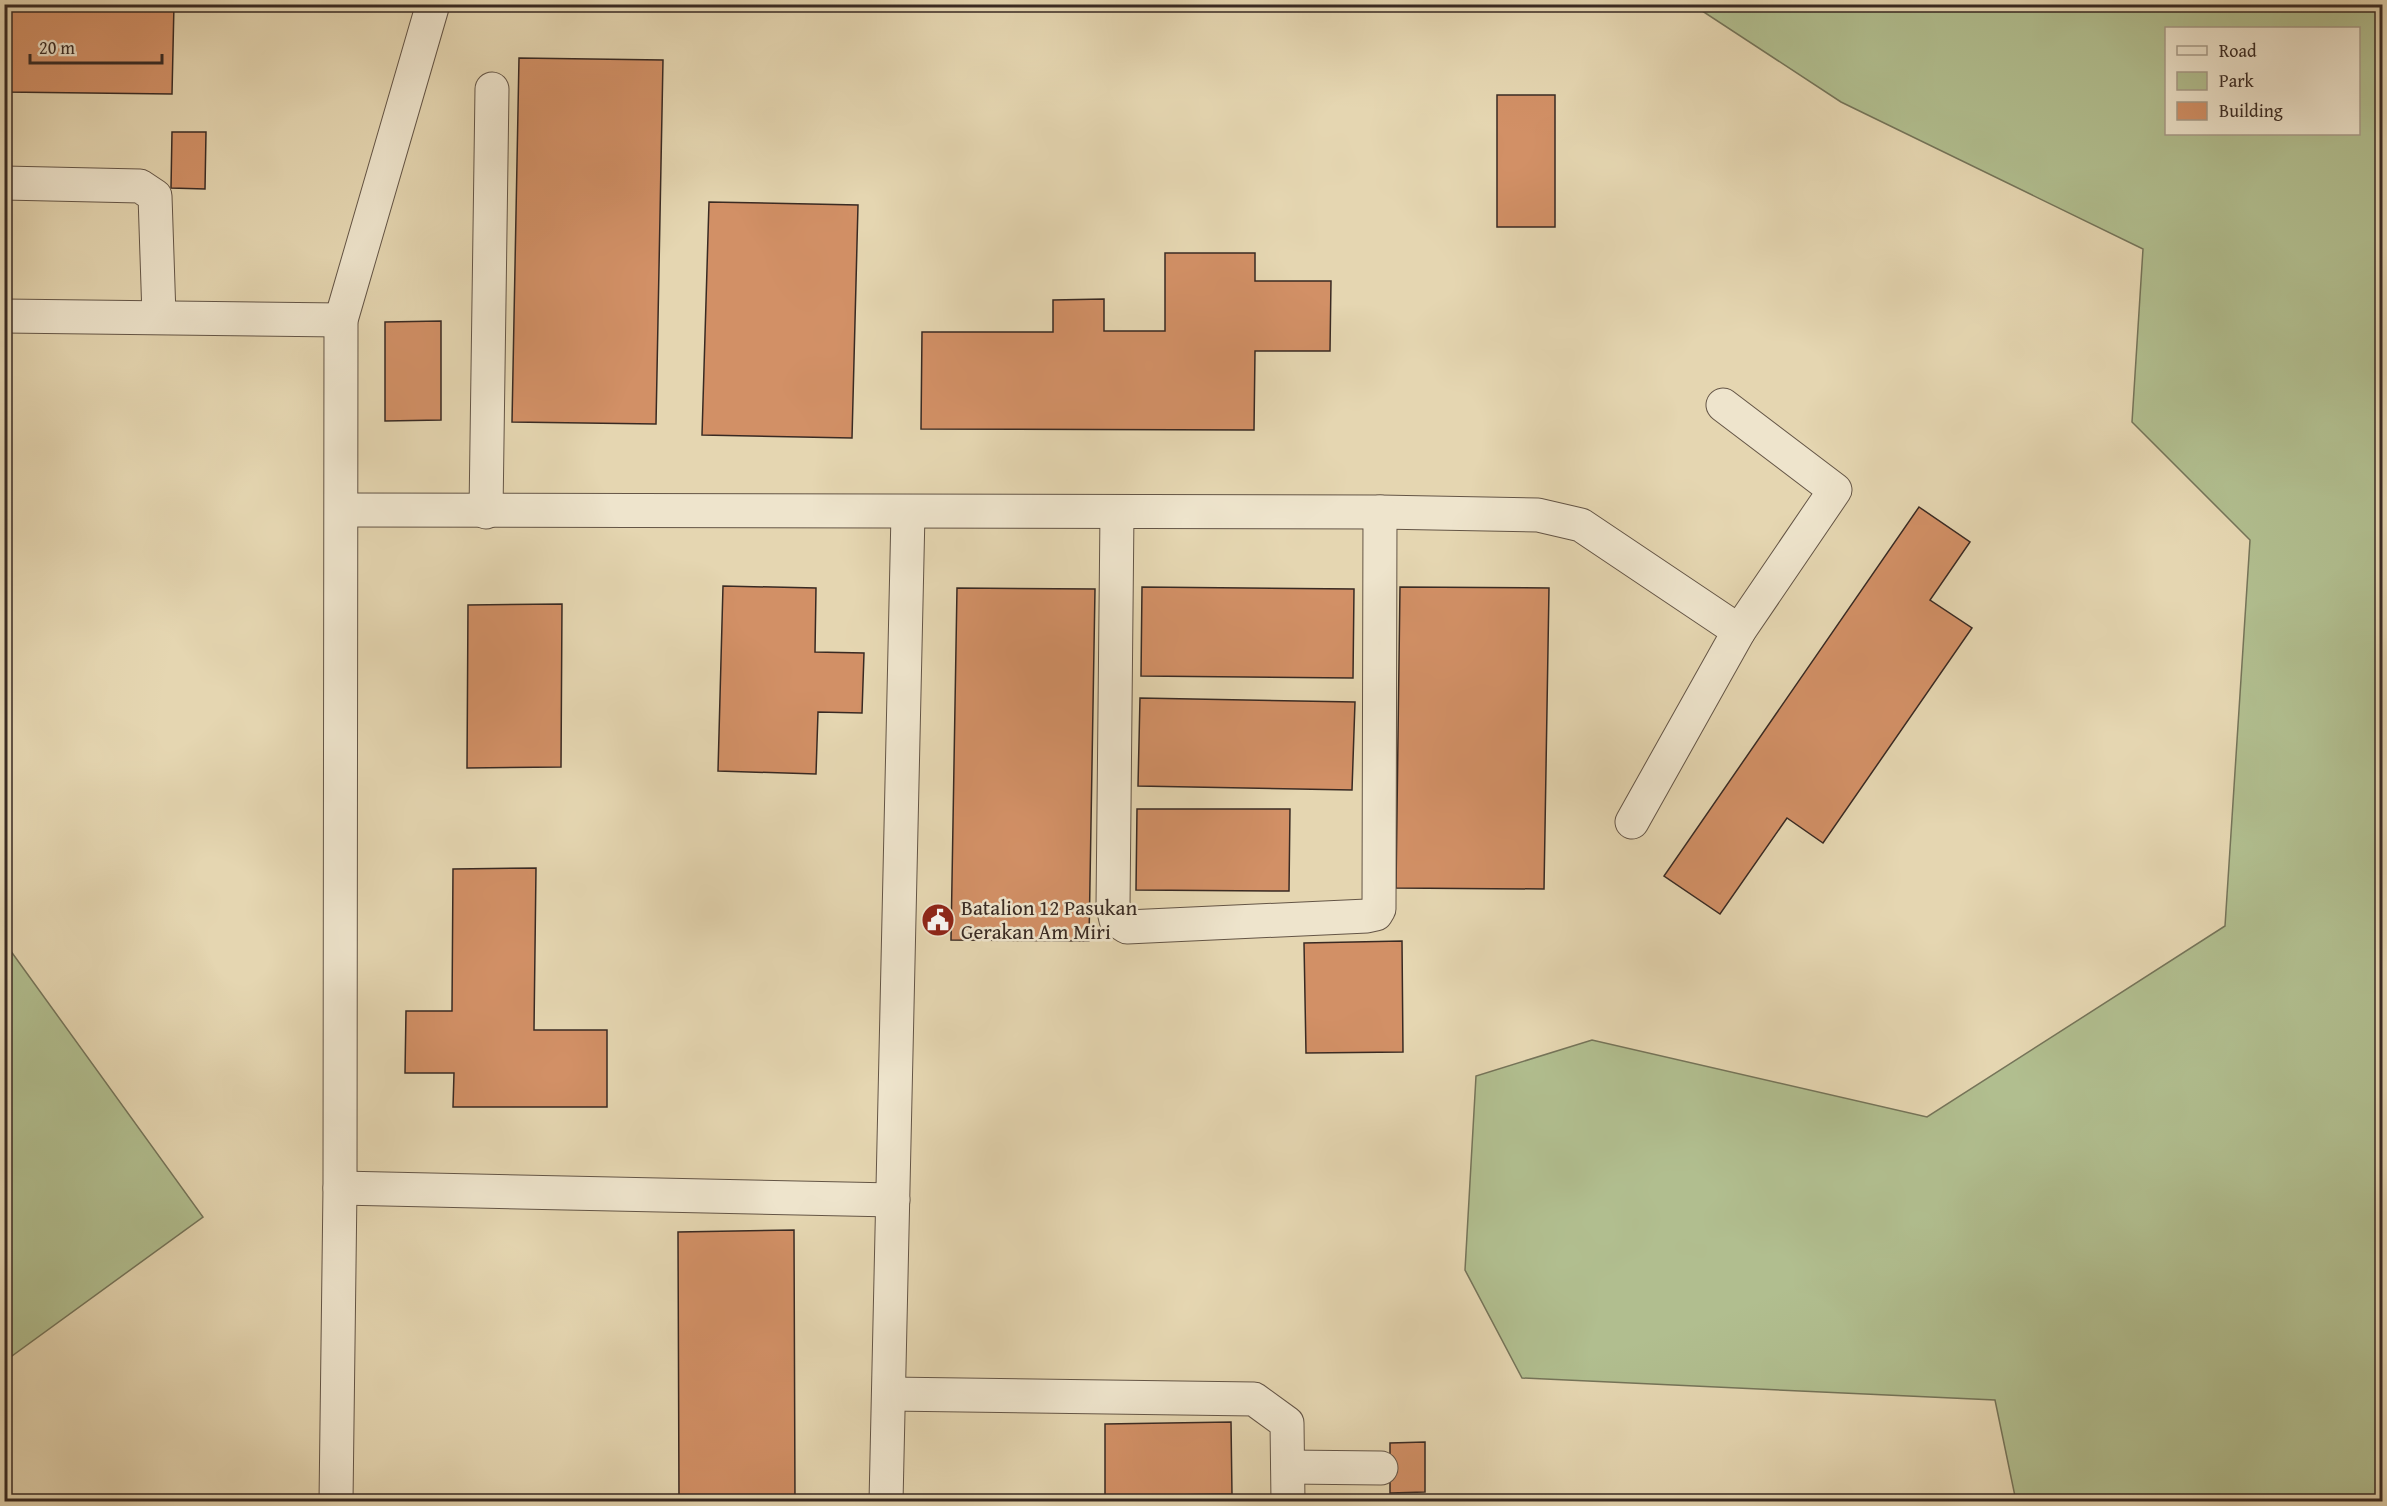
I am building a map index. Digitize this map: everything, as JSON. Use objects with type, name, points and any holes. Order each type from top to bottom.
[{"type":"lane","points":[[336,1502],[340,1188],[341,320],[433,4]]},
{"type":"lane","points":[[486,512],[492,89]]},
{"type":"lane","points":[[4,183],[140,186],[148,189],[155,196],[159,316]]},
{"type":"lane","points":[[4,316],[159,316],[341,320]]},
{"type":"lane","points":[[1632,822],[1739,631],[1835,490],[1723,405]]},
{"type":"lane","points":[[342,510],[908,513],[1380,512],[1538,515],[1581,525],[1739,631]]},
{"type":"lane","points":[[1118,512],[1113,907],[1116,920],[1127,927],[1376,914],[1379,909],[1380,512]]},
{"type":"lane","points":[[886,1502],[908,513]]},
{"type":"lane","points":[[340,1188],[893,1200]]},
{"type":"lane","points":[[889,1394],[1254,1399],[1287,1423],[1288,1502]]},
{"type":"lane","points":[[1288,1467],[1381,1468]]},
{"type":"green space","points":[[1693,5],[2382,5],[2382,1501],[2016,1501],[1995,1400],[1522,1378],[1465,1270],[1476,1076],[1592,1040],[1927,1117],[2225,926],[2250,540],[2132,422],[2143,249],[1841,102]]},
{"type":"green space","points":[[5,943],[203,1217],[4,1361]]},
{"type":"building","points":[[4,4],[174,4],[172,94],[4,92]]},
{"type":"building","points":[[519,58],[663,60],[656,424],[512,422]]},
{"type":"building","points":[[1497,95],[1555,95],[1555,227],[1497,227]]},
{"type":"building","points":[[172,132],[206,132],[205,189],[171,188]]},
{"type":"building","points":[[709,202],[858,205],[852,438],[702,435]]},
{"type":"building","points":[[1165,253],[1255,253],[1255,281],[1331,281],[1330,351],[1255,351],[1254,430],[921,429],[922,332],[1053,332],[1053,300],[1104,299],[1104,331],[1165,331]]},
{"type":"building","points":[[441,321],[441,420],[385,421],[385,322]]},
{"type":"building","points":[[1919,507],[1970,542],[1930,600],[1972,628],[1823,843],[1787,818],[1720,914],[1664,876]]},
{"type":"building","points":[[723,586],[816,588],[815,652],[864,653],[862,713],[818,712],[816,774],[718,771]]},
{"type":"building","points":[[1142,587],[1354,589],[1353,678],[1141,676]]},
{"type":"building","points":[[1400,587],[1549,588],[1544,889],[1396,888]]},
{"type":"building","points":[[957,588],[1095,589],[1089,941],[951,940]]},
{"type":"building","points":[[562,604],[561,767],[467,768],[468,605]]},
{"type":"building","points":[[1140,698],[1355,702],[1352,790],[1138,786]]},
{"type":"building","points":[[1137,809],[1290,809],[1289,891],[1136,890]]},
{"type":"building","points":[[536,868],[534,1030],[607,1030],[607,1107],[453,1107],[454,1073],[405,1073],[406,1011],[452,1011],[453,869]]},
{"type":"building","points":[[1402,941],[1403,1052],[1306,1053],[1304,943]]},
{"type":"building","points":[[794,1230],[795,1502],[679,1502],[678,1232]]},
{"type":"building","points":[[1231,1422],[1232,1494],[1105,1496],[1105,1424]]},
{"type":"building","points":[[1425,1442],[1425,1492],[1390,1493],[1390,1443]]},
{"type":"place","name":"Batalion 12 Pasukan Gerakan Am Miri","points":[[938,920]]}]
